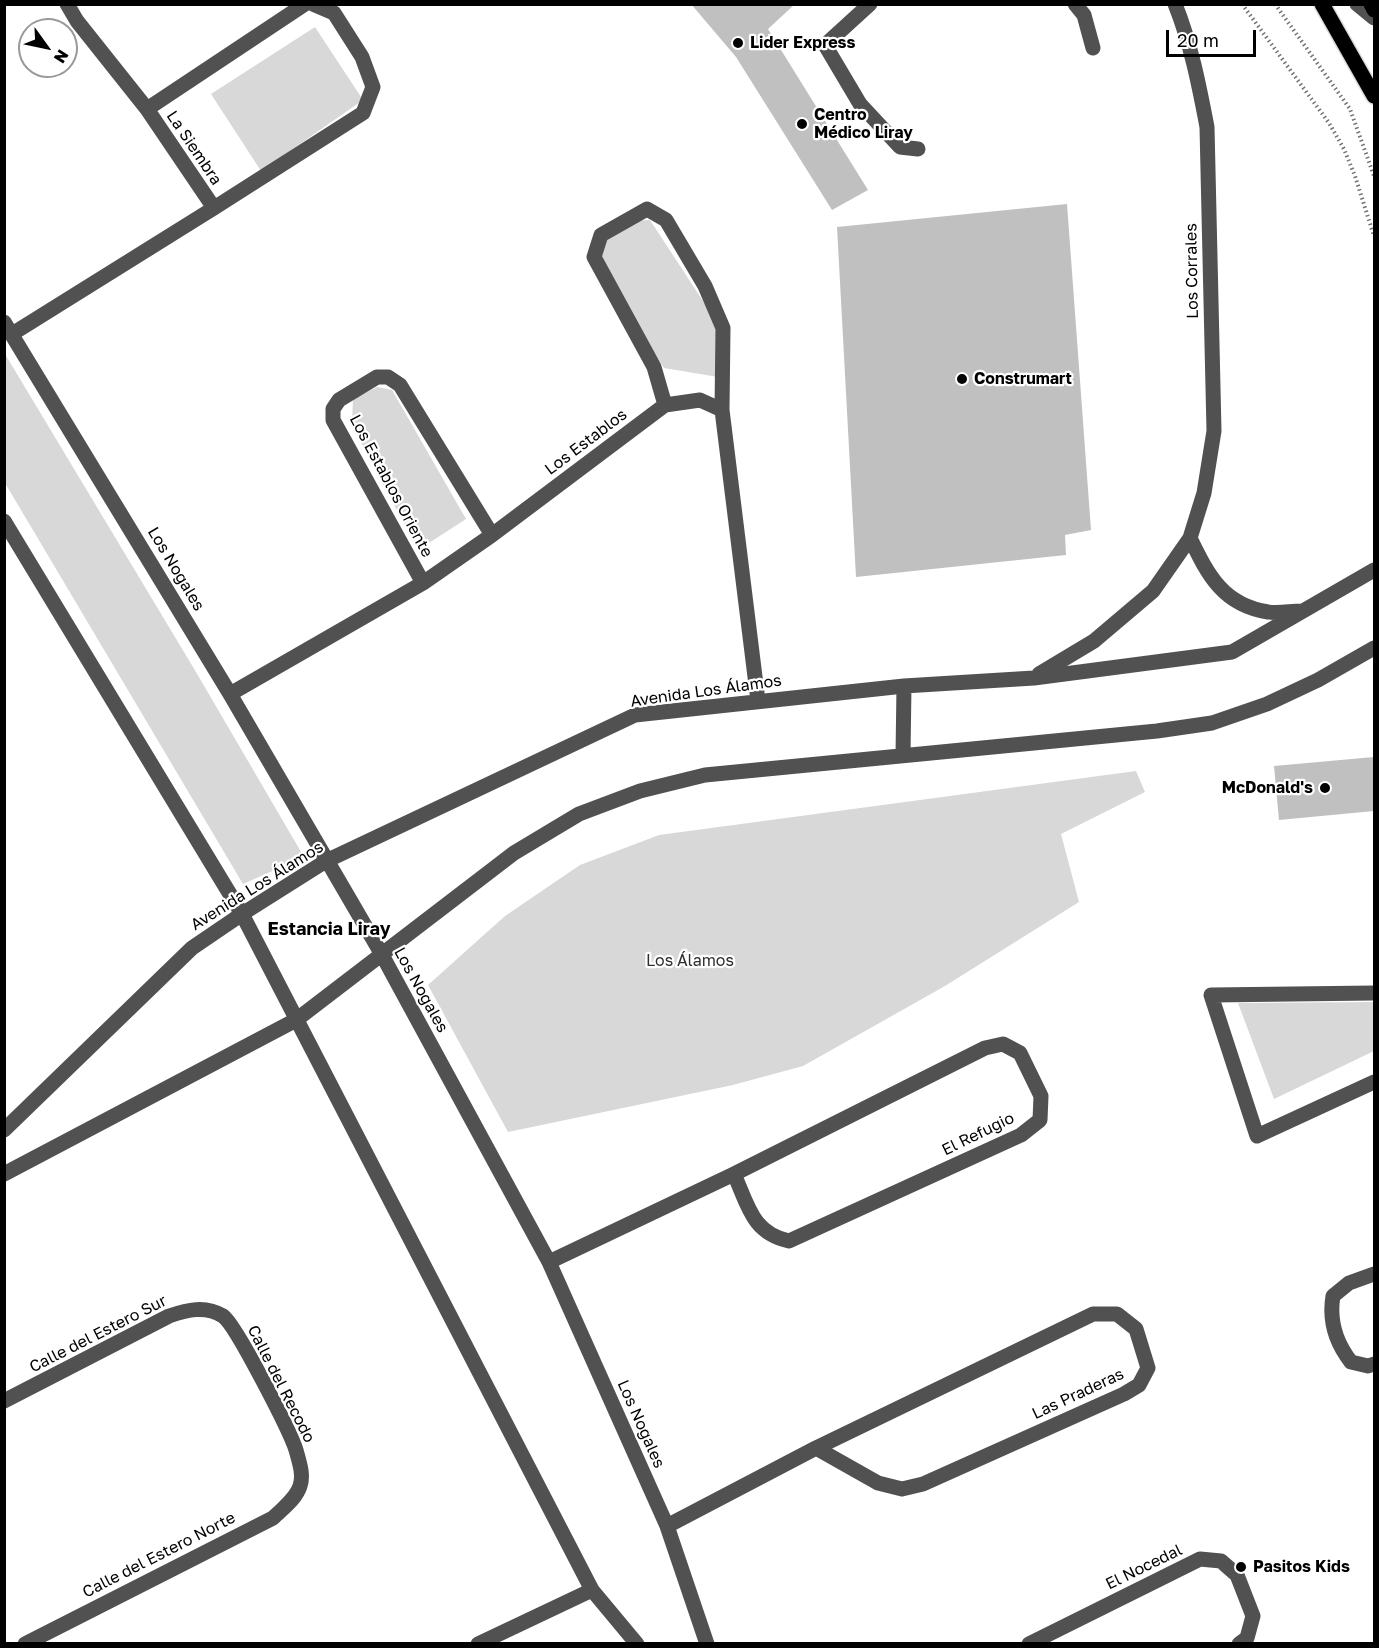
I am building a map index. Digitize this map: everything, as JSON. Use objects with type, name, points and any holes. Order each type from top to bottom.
[{"type":"main road","points":[[1322,4],[1374,96]]},
{"type":"main road","points":[[1371,4],[1374,10]]},
{"type":"street","name":"La Siembra","points":[[8,328],[213,208],[147,110],[77,21],[67,4]]},
{"type":"street","points":[[147,110],[305,4]]},
{"type":"street","points":[[213,208],[363,113],[373,87],[362,57],[334,13],[313,4]]},
{"type":"street","points":[[870,4],[825,45],[860,104],[900,147],[918,149]]},
{"type":"street","points":[[1075,4],[1084,15],[1093,48]]},
{"type":"street","name":"Los Corrales","points":[[1034,678],[1094,641],[1152,591],[1190,538],[1204,494],[1214,431],[1207,127],[1198,79],[1181,19],[1174,4]]},
{"type":"street","points":[[1357,4],[1374,18]]},
{"type":"street","points":[[665,405],[654,367],[594,257],[601,235],[647,209],[666,220],[705,286],[723,328],[722,410],[758,701]]},
{"type":"street","name":"Los Nogales","points":[[8,328],[230,694],[381,953],[549,1262],[667,1526],[707,1644]]},
{"type":"street","name":"Los Establos Oriente","points":[[423,583],[333,420],[333,409],[339,399],[377,377],[388,377],[400,385],[492,536]]},
{"type":"street","name":"Los Establos","points":[[230,694],[423,583],[492,536],[665,405],[700,400],[722,410]]},
{"type":"street","points":[[4,521],[242,914],[592,1590],[637,1644]]},
{"type":"street","points":[[1190,538],[1208,574],[1222,590],[1242,605],[1270,613],[1304,610]]},
{"type":"street","name":"Avenida Los Álamos","points":[[4,1131],[192,948],[242,914],[326,861],[635,716],[904,686],[1034,678],[1232,652],[1374,570]]},
{"type":"street","points":[[4,1174],[296,1020],[514,853],[579,814],[640,791],[705,776],[1146,732],[1212,723],[1268,704],[1318,680],[1374,648]]},
{"type":"street","points":[[903,755],[904,686]]},
{"type":"street","points":[[1374,993],[1211,995],[1257,1136],[1374,1082]]},
{"type":"street","name":"El Refugio","points":[[549,1262],[734,1174],[984,1048],[1003,1044],[1020,1053],[1041,1096],[1040,1120],[1021,1135],[789,1241],[772,1237],[756,1222],[734,1174]]},
{"type":"street","points":[[1374,1274],[1349,1283],[1333,1296],[1331,1311],[1340,1348],[1351,1362],[1368,1366],[1374,1364]]},
{"type":"street","name":"Calle del Estero Sur","points":[[4,1401],[169,1316],[191,1309],[210,1311]]},
{"type":"street","name":"Calle del Recodo","points":[[210,1311],[224,1317],[241,1340],[295,1447],[301,1468],[300,1486]]},
{"type":"street","name":"Las Praderas","points":[[667,1526],[816,1448],[1093,1314],[1117,1314],[1136,1329],[1148,1368],[1139,1385],[1124,1394],[923,1484],[902,1489],[878,1483],[816,1448]]},
{"type":"street","name":"Calle del Estero Norte","points":[[25,1644],[273,1518],[290,1502],[300,1486]]},
{"type":"street","name":"El Nocedal","points":[[1029,1644],[1200,1559],[1221,1561],[1237,1575],[1253,1616],[1247,1638],[1239,1644]]},
{"type":"street","points":[[477,1644],[592,1590]]},
{"type":"path","points":[[1242,4],[1329,123],[1344,149],[1374,236]]},
{"type":"path","points":[[1275,4],[1350,109],[1374,176]]},
{"type":"green space","points":[[315,27],[363,100],[261,171],[211,94]]},
{"type":"green space","points":[[650,220],[718,324],[718,377],[664,368],[601,271],[599,247],[623,221]]},
{"type":"green space","points":[[5,354],[304,857],[243,884],[5,483]]},
{"type":"green space","points":[[377,387],[392,390],[466,519],[418,550],[352,425],[353,399]]},
{"type":"green space","name":"Los Álamos","points":[[1136,771],[1145,792],[1061,834],[1079,902],[945,986],[803,1066],[733,1085],[508,1132],[428,985],[505,916],[580,865],[659,835]]},
{"type":"green space","points":[[1374,1002],[1374,1051],[1274,1099],[1238,1003]]},
{"type":"building","name":"Centro Médico Liray","points":[[691,4],[795,4],[768,29],[868,190],[832,210],[736,57]]},
{"type":"building","name":"Construmart","points":[[1067,204],[1091,530],[1065,535],[1066,555],[856,577],[837,227]]},
{"type":"building","name":"McDonald's","points":[[1374,757],[1374,811],[1279,820],[1274,766]]},
{"type":"place","name":"Lider Express","points":[[738,43]]},
{"type":"place","name":"Centro Médico Liray","points":[[802,124]]},
{"type":"place","name":"Construmart","points":[[962,379]]},
{"type":"place","name":"McDonald's","points":[[1325,788]]},
{"type":"place","name":"Pasitos Kids","points":[[1241,1567]]},
{"type":"district","name":"Estancia Liray","points":[[329,929]]}]
